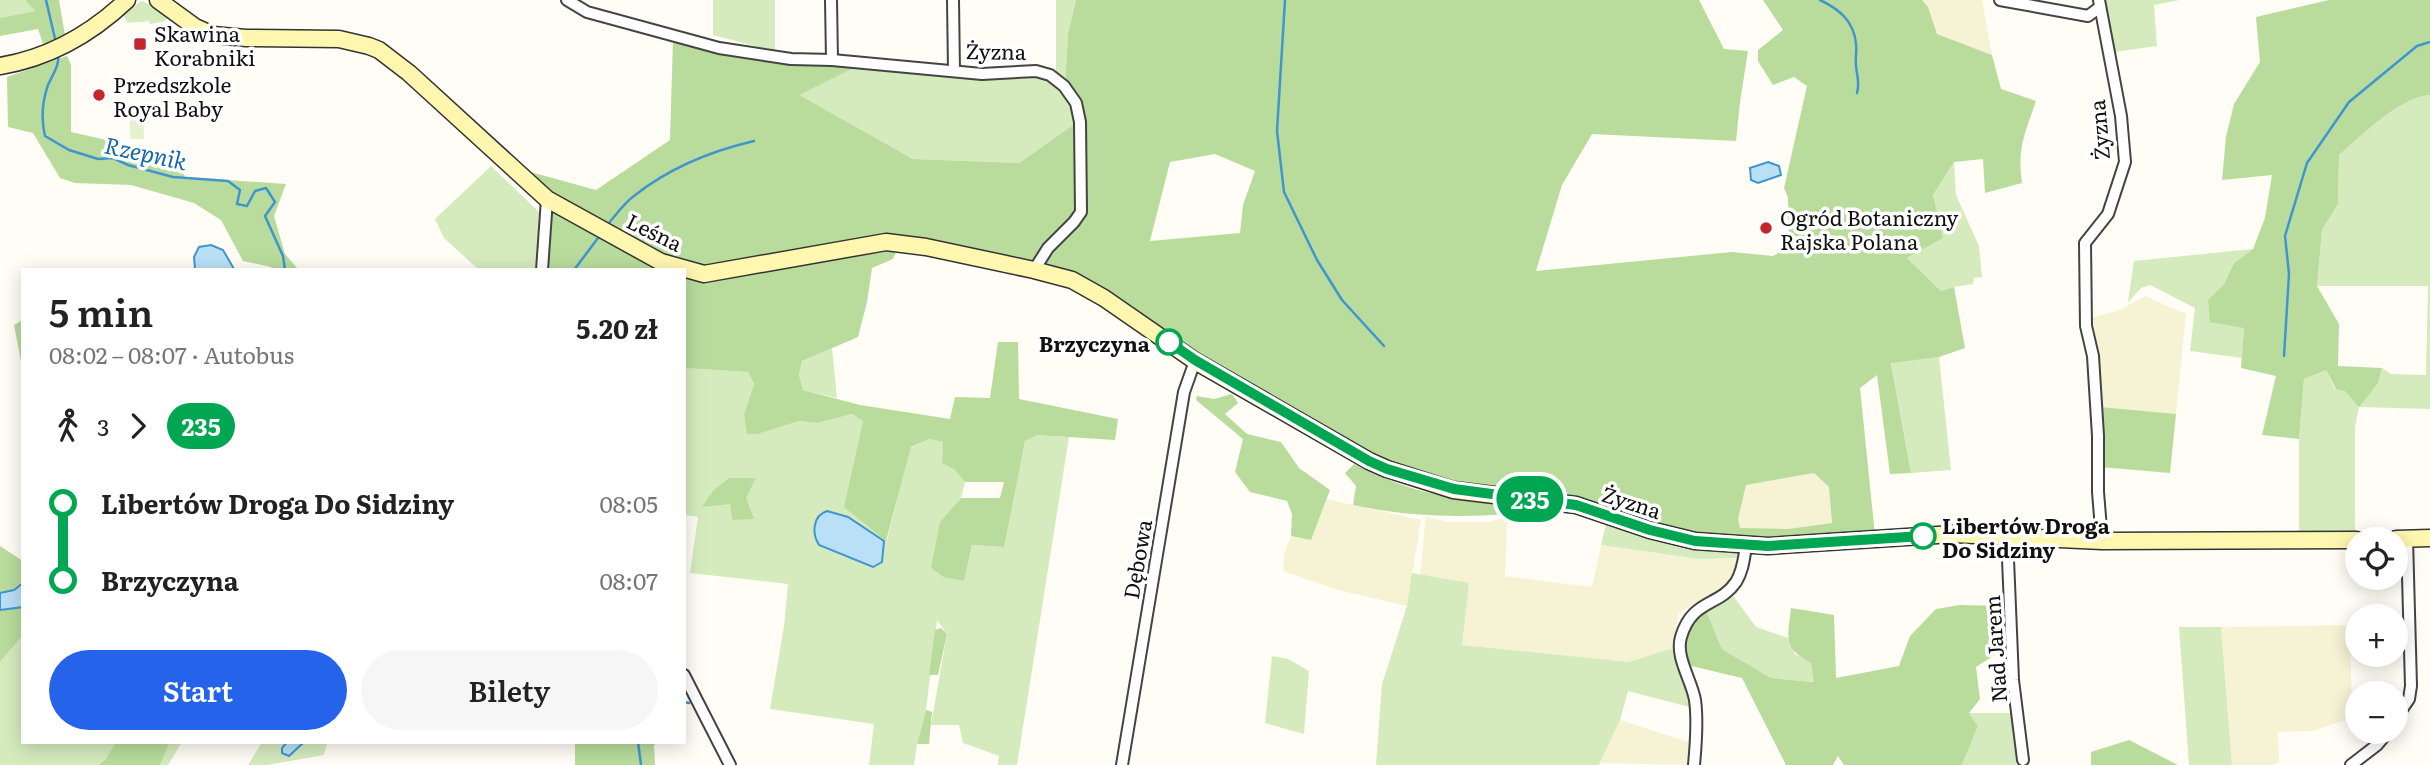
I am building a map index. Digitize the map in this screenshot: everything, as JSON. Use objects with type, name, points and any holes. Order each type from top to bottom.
[{"type":"street","points":[[0,65],[46,54],[71,43],[127,0]]},
{"type":"street","name":"Leśna","points":[[158,0],[195,27],[213,35],[339,40],[379,50],[409,73],[547,199],[661,262],[682,268]]},
{"type":"street","name":"Żyzna","points":[[567,0],[587,12],[719,48],[791,59],[832,60],[982,74],[1035,71],[1050,75],[1064,86],[1076,103],[1080,121],[1081,212],[1048,248],[1034,270]]},
{"type":"street","points":[[831,0],[832,60]]},
{"type":"street","points":[[953,0],[954,71]]},
{"type":"street","points":[[2000,0],[2088,16],[2099,3]]},
{"type":"street","name":"Żyzna","points":[[2099,3],[2121,116],[2125,162],[2108,214],[2085,243],[2086,326],[2093,356],[2102,541]]},
{"type":"street","points":[[542,268],[547,199]]},
{"type":"street","name":"Leśna","points":[[686,269],[704,274],[886,242],[926,247],[1072,281],[1104,298],[1189,356]]},
{"type":"street","name":"Żyzna","points":[[1189,356],[1387,469],[1454,489],[1576,505],[1650,530],[1695,541],[1768,546],[1953,534],[2102,541],[2345,540]]},
{"type":"street","name":"Dębowa","points":[[1122,765],[1189,356]]},
{"type":"street","name":"Nad Jarem","points":[[2007,535],[2014,680],[2023,760]]},
{"type":"street","points":[[2408,539],[2430,538]]},
{"type":"street","points":[[1694,765],[1695,699],[1679,640],[1689,617],[1703,605],[1727,592],[1736,582],[1743,565],[1746,545]]},
{"type":"street","points":[[2405,590],[2411,686],[2408,700]]},
{"type":"street","points":[[686,679],[730,765]]},
{"type":"street","points":[[2351,765],[2378,744]]},
{"type":"shaded area","points":[[1922,0],[1982,0],[1992,55],[1937,34],[1928,8]]},
{"type":"shaded area","points":[[2145,296],[2186,314],[2176,414],[2100,407],[2099,360],[2091,318],[2120,310]]},
{"type":"shaded area","points":[[1814,473],[1829,487],[1832,523],[1788,529],[1740,529],[1738,519],[1746,485]]},
{"type":"shaded area","points":[[1326,499],[1421,520],[1407,606],[1338,590],[1283,571],[1284,555],[1291,536],[1311,540]]},
{"type":"shaded area","points":[[1426,516],[1447,522],[1490,522],[1507,517],[1505,576],[1592,587],[1601,545],[1699,559],[1739,558],[1738,565],[1733,579],[1679,613],[1673,648],[1629,662],[1461,645],[1469,584],[1420,575]]},
{"type":"shaded area","points":[[2345,625],[2345,667],[2351,667],[2351,681],[2345,681],[2345,720],[2313,731],[2278,732],[2277,763],[2232,765],[2221,627]]},
{"type":"shaded area","points":[[1620,720],[1692,743],[1690,765],[1600,763]]},
{"type":"green space","points":[[0,0],[25,0],[35,11],[0,18]]},
{"type":"green space","points":[[25,0],[59,0],[65,35],[43,44],[38,29],[0,36],[0,18],[35,11]]},
{"type":"green space","points":[[713,0],[775,0],[775,51],[713,35]]},
{"type":"green space","points":[[1056,0],[1076,0],[1068,34],[1065,86],[1056,72]]},
{"type":"green space","points":[[1076,0],[1699,0],[1724,49],[1748,51],[1736,141],[1592,134],[1562,185],[1536,271],[1732,252],[1773,256],[1789,247],[1788,197],[1784,188],[1807,86],[1794,77],[1773,85],[1758,61],[1758,50],[1783,30],[1763,0],[1922,0],[1928,7],[1937,34],[1992,55],[2001,89],[2036,101],[2021,150],[2022,183],[1985,193],[1983,159],[1954,162],[1933,195],[1943,238],[1907,258],[1941,291],[1954,287],[1965,348],[1939,357],[1891,363],[1911,473],[1890,474],[1877,375],[1860,388],[1875,535],[1787,540],[1697,538],[1578,498],[1519,488],[1478,487],[1431,478],[1376,456],[1187,350],[1109,292],[1076,275],[1041,264],[1049,250],[1075,226],[1083,119],[1065,86],[1068,34]],"holes":[[[1215,154],[1255,171],[1243,205],[1240,233],[1150,241],[1170,162]],[[1814,473],[1829,487],[1832,523],[1788,529],[1740,528],[1738,519],[1746,485]]]},
{"type":"green space","points":[[2103,0],[2180,0],[2154,5],[2157,46],[2115,52]]},
{"type":"green space","points":[[2329,0],[2430,0],[2430,95],[2406,102],[2339,155],[2338,204],[2322,230],[2317,286],[2339,324],[2338,366],[2382,368],[2378,383],[2359,407],[2345,391],[2336,389],[2326,370],[2304,379],[2299,439],[2262,435],[2276,376],[2241,368],[2244,328],[2210,322],[2208,300],[2224,284],[2234,263],[2253,249],[2265,218],[2272,175],[2222,180],[2226,137],[2234,104],[2260,62],[2256,17]]},
{"type":"green space","points":[[141,1],[155,6],[167,19],[150,24],[149,21],[128,23],[123,15]]},
{"type":"green space","points":[[673,40],[856,67],[799,95],[913,159],[1019,163],[1076,123],[1078,210],[1035,263],[927,240],[706,268],[661,258],[549,195],[527,171],[596,190],[670,140]]},
{"type":"green space","points":[[67,56],[71,65],[71,132],[178,156],[185,177],[286,184],[274,216],[285,254],[297,268],[272,268],[243,261],[221,220],[194,203],[131,185],[75,183],[60,178],[33,133],[8,127],[7,77]]},
{"type":"green space","points":[[856,67],[1035,73],[1051,80],[1074,105],[1076,123],[1019,163],[913,159],[798,95]]},
{"type":"green space","points":[[2430,95],[2430,409],[2359,407],[2355,427],[2355,527],[2345,527],[2345,532],[2299,534],[2299,439],[2304,379],[2326,370],[2335,389],[2378,383],[2382,368],[2391,374],[2426,375],[2428,286],[2317,286],[2322,230],[2338,204],[2339,155],[2394,110],[2418,97]]},
{"type":"green space","points":[[130,107],[143,107],[144,139],[130,139]]},
{"type":"green space","points":[[1954,162],[1956,195],[1979,246],[1982,277],[1974,278],[1973,284],[1941,291],[1907,258],[1942,238],[1933,195]]},
{"type":"green space","points":[[491,166],[539,212],[537,268],[477,268],[444,238],[435,219]]},
{"type":"green space","points":[[555,212],[670,268],[544,268],[548,217]]},
{"type":"green space","points":[[898,247],[893,259],[872,268],[858,337],[802,361],[799,375],[803,390],[860,405],[950,419],[955,397],[990,398],[998,342],[1018,342],[1019,399],[1118,419],[1115,440],[1037,435],[1025,441],[1004,547],[972,545],[964,581],[944,577],[931,568],[940,522],[961,498],[1000,498],[1004,482],[965,482],[955,470],[942,463],[943,442],[930,439],[911,447],[886,541],[844,507],[863,421],[852,414],[818,423],[799,421],[758,434],[747,434],[744,414],[754,384],[748,372],[686,368],[686,272]]},
{"type":"green space","points":[[2253,249],[2234,263],[2224,284],[2208,300],[2244,328],[2242,358],[2190,351],[2195,308],[2150,285],[2141,288],[2128,302],[2134,261]]},
{"type":"green space","points":[[21,321],[21,362],[14,325]]},
{"type":"green space","points":[[832,348],[837,398],[803,390],[799,375],[802,361]]},
{"type":"green space","points":[[1939,357],[1951,470],[1911,473],[1891,362]]},
{"type":"green space","points":[[686,368],[748,372],[754,384],[744,414],[748,434],[758,434],[799,421],[818,423],[852,414],[863,421],[845,507],[887,540],[910,448],[930,439],[943,442],[942,463],[955,470],[965,482],[961,498],[940,522],[964,581],[972,545],[1003,547],[1025,441],[1036,435],[1069,437],[1017,765],[998,765],[999,756],[963,743],[959,725],[931,725],[947,634],[937,620],[926,710],[914,765],[869,765],[874,724],[770,709],[788,584],[690,573],[698,517],[686,515]],"holes":[[[756,479],[732,520],[731,504]]]},
{"type":"green space","points":[[1232,394],[1238,403],[1225,414],[1247,434],[1281,442],[1299,468],[1330,490],[1311,540],[1291,536],[1292,514],[1287,501],[1250,492],[1235,472],[1243,439],[1196,400],[1197,396],[1214,399]]},
{"type":"green space","points":[[2100,407],[2176,414],[2170,473],[2100,467]]},
{"type":"green space","points":[[1354,464],[1391,481],[1428,493],[1466,499],[1507,501],[1507,514],[1430,515],[1353,505],[1356,486],[1345,473]]},
{"type":"green space","points":[[729,478],[756,478],[746,498],[754,519],[732,520],[730,504],[702,507],[713,491]]},
{"type":"green space","points":[[1607,520],[1665,543],[1711,551],[1739,552],[1739,558],[1699,559],[1601,545]]},
{"type":"green space","points":[[0,546],[21,560],[21,585],[14,590],[0,593]]},
{"type":"green space","points":[[1412,573],[1469,583],[1462,645],[1629,662],[1673,648],[1693,708],[1628,691],[1620,720],[1599,765],[1376,765],[1382,684],[1407,606]]},
{"type":"green space","points":[[1731,593],[1756,627],[1788,638],[1795,654],[1811,663],[1815,682],[1771,678],[1722,649],[1705,608]]},
{"type":"green space","points":[[1960,605],[2005,606],[2008,646],[1976,667],[1980,699],[1969,713],[1978,726],[1962,765],[1844,765],[1838,756],[1833,765],[1786,765],[1742,678],[1687,665],[1686,634],[1692,622],[1705,608],[1722,649],[1771,678],[1814,682],[1811,663],[1795,652],[1789,641],[1791,608],[1834,615],[1836,678],[1899,666],[1910,636],[1936,609]]},
{"type":"green space","points":[[21,607],[21,637],[0,662],[0,610]]},
{"type":"green space","points":[[2179,627],[2221,627],[2232,765],[2189,765]]},
{"type":"green space","points":[[941,628],[947,634],[938,675],[929,675],[935,630]]},
{"type":"green space","points":[[21,637],[21,744],[115,744],[105,760],[98,765],[0,765],[0,662]]},
{"type":"green space","points":[[1272,656],[1288,659],[1309,671],[1304,734],[1265,723]]},
{"type":"green space","points":[[926,710],[932,712],[929,744],[917,744]]},
{"type":"green space","points":[[1969,713],[2013,713],[2016,765],[1962,765],[1978,726]]},
{"type":"green space","points":[[2129,740],[2178,765],[2091,765],[2091,752]]},
{"type":"green space","points":[[115,744],[169,744],[160,765],[98,765],[105,760]]},
{"type":"green space","points":[[169,744],[181,744],[168,765],[160,765]]},
{"type":"green space","points":[[261,744],[327,744],[324,755],[267,765],[248,765]]},
{"type":"green space","points":[[575,744],[656,744],[655,765],[575,765]]},
{"type":"water","points":[[1768,162],[1779,166],[1781,175],[1758,183],[1751,180],[1750,168]]},
{"type":"water","points":[[211,245],[223,250],[233,268],[195,268],[194,257],[199,247]]},
{"type":"water","points":[[827,511],[848,517],[884,541],[882,562],[873,567],[819,545],[815,536],[816,521]]},
{"type":"water","points":[[21,585],[21,607],[0,610],[0,593],[14,590]]},
{"type":"water","points":[[285,744],[302,744],[289,756],[282,753]]},
{"type":"waterway","name":"Rzepnik","points":[[46,0],[56,43]]},
{"type":"waterway","points":[[1285,0],[1277,131],[1284,192],[1317,260],[1342,300],[1384,346]]},
{"type":"waterway","points":[[1820,0],[1833,7],[1849,22],[1855,36],[1857,93]]},
{"type":"waterway","points":[[2284,356],[2289,274],[2285,236],[2307,163],[2349,102],[2417,46],[2430,42]]},
{"type":"waterway","name":"Rzepnik","points":[[58,53],[57,65],[43,104],[45,136],[69,150],[98,159],[113,158],[128,165],[173,177],[228,181],[240,190],[237,204],[247,206],[255,191],[266,188],[275,202],[265,216],[283,256],[285,268]]},
{"type":"waterway","points":[[608,224],[630,199],[661,177],[706,155],[754,141]]},
{"type":"waterway","points":[[576,268],[601,234]]},
{"type":"waterway","name":"Rzepnik","points":[[638,744],[641,765]]},
{"type":"bus line","name":"235","points":[[1169,342],[1195,360],[1369,461],[1430,483],[1477,493],[1576,505],[1650,530],[1695,541],[1768,546],[1923,536]]},
{"type":"place","name":"Skawina Korabniki","points":[[140,44]]},
{"type":"place","name":"Przedszkole Royal Baby","points":[[99,95]]},
{"type":"place","name":"Ogród Botaniczny Rajska Polana","points":[[1766,228]]},
{"type":"place","name":"Brzyczyna","points":[[1169,342]]},
{"type":"place","name":"Libertów Droga Do Sidziny","points":[[1923,536]]}]
